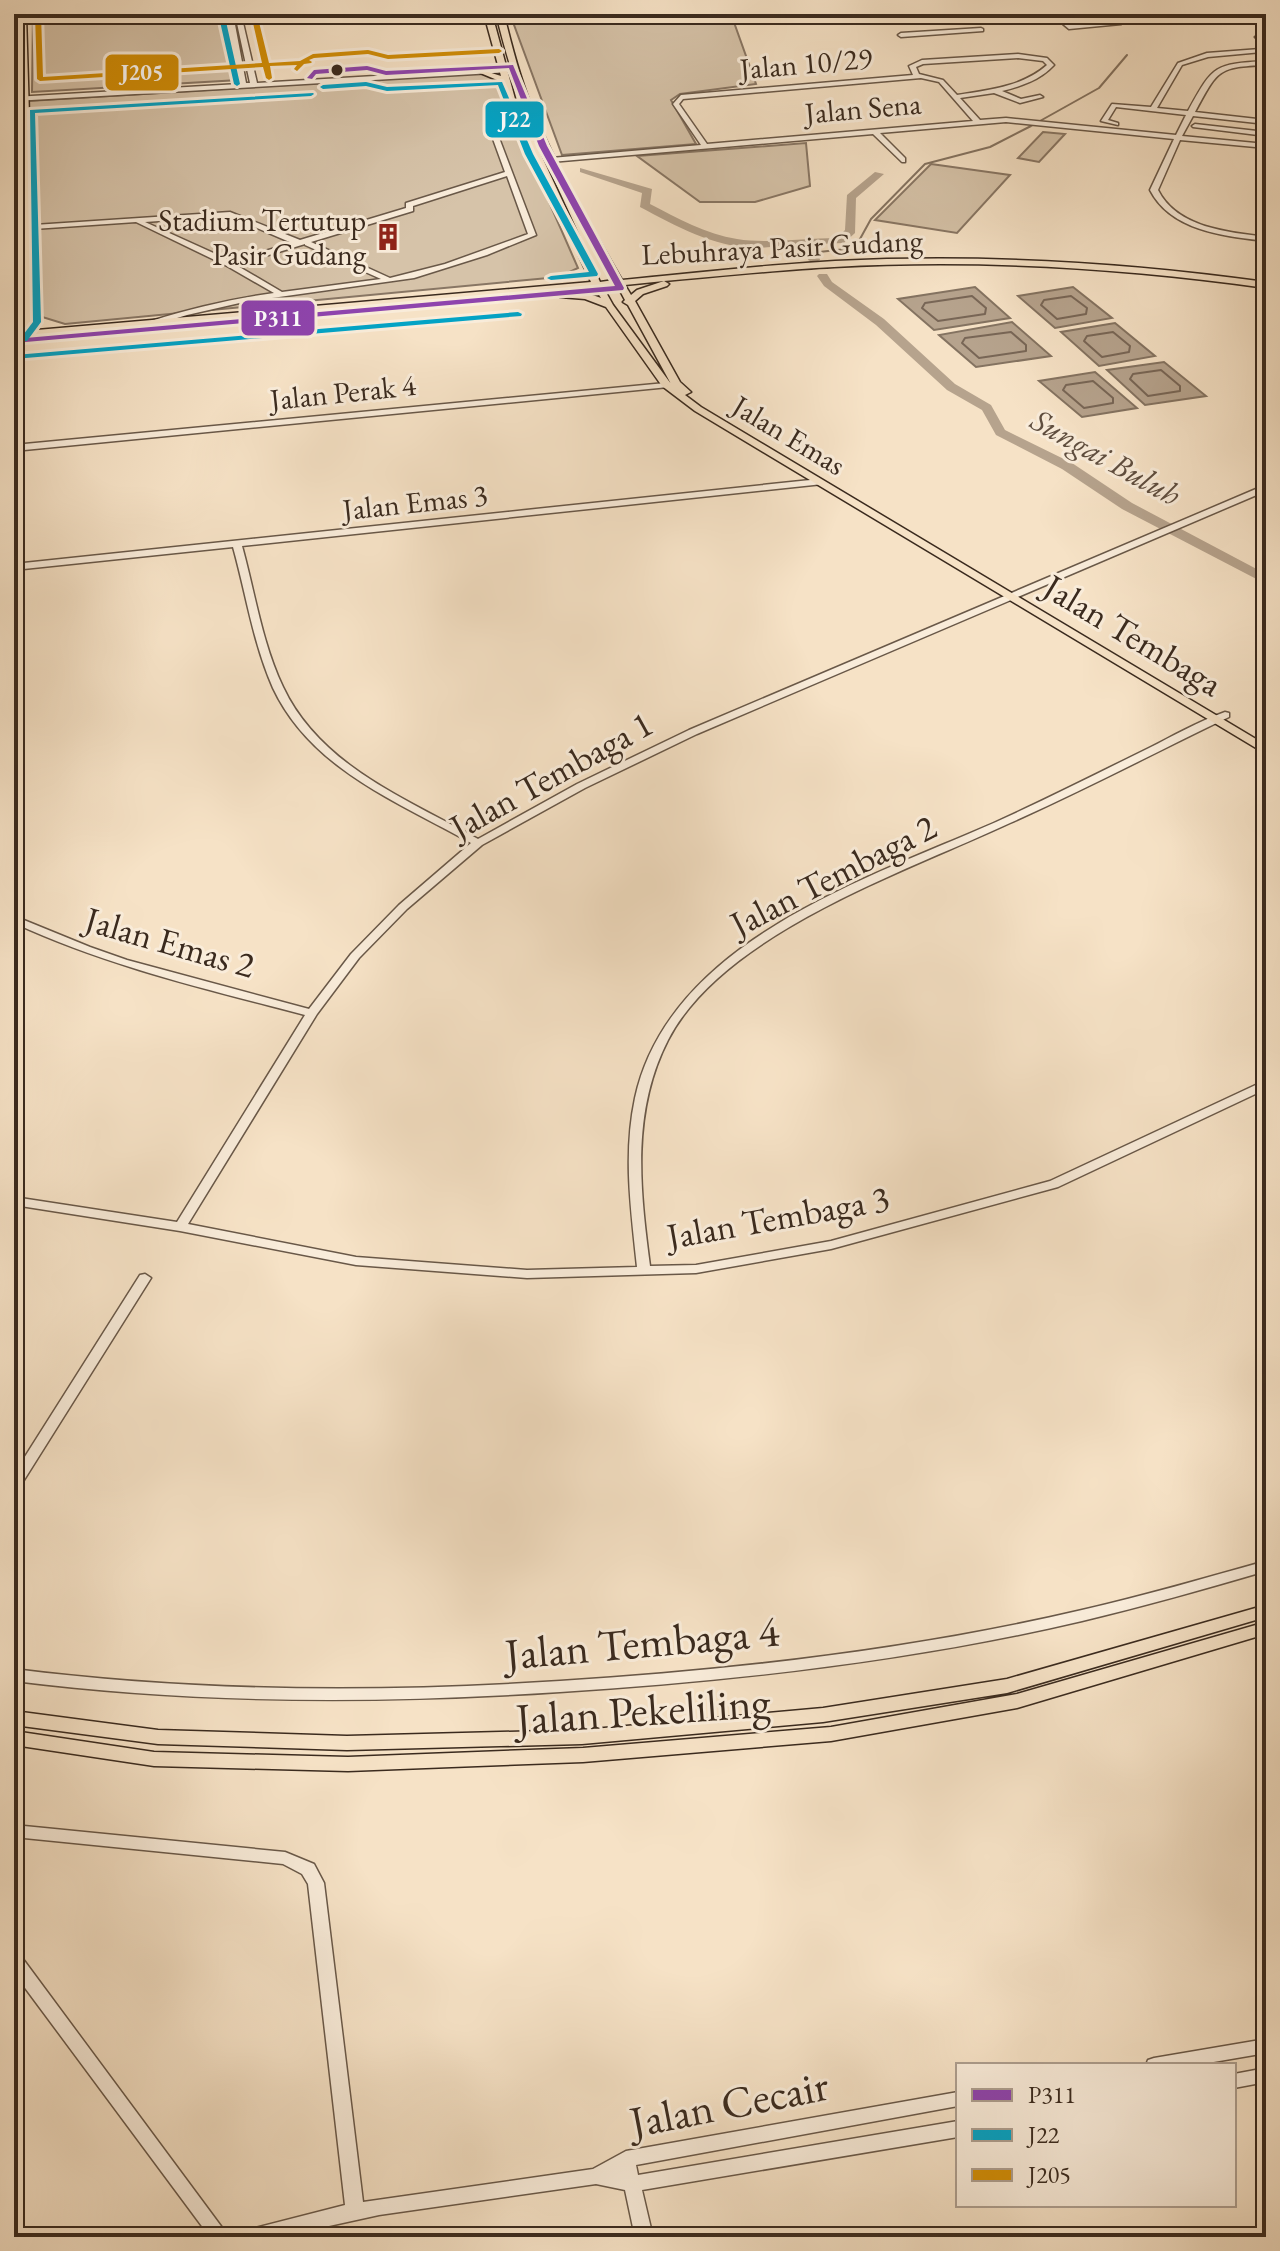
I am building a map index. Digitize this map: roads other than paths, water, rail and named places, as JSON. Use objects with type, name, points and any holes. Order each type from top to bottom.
[{"type":"main road","points":[[15,335],[21,321],[23,225],[17,185],[22,14]]},
{"type":"main road","name":"Jalan Emas","points":[[488,14],[511,99],[587,267],[609,305],[670,384],[820,482],[1016,595]]},
{"type":"main road","name":"Jalan Emas","points":[[500,14],[512,68],[553,164],[670,384],[1016,595]]},
{"type":"main road","points":[[14,48],[18,98]]},
{"type":"main road","points":[[482,72],[502,72]]},
{"type":"main road","points":[[535,152],[553,164]]},
{"type":"main road","points":[[543,169],[545,162],[553,164],[566,159]]},
{"type":"main road","name":"Lebuhraya Pasir Gudang","points":[[661,281],[833,264],[976,262],[1155,271],[1266,285]]},
{"type":"main road","points":[[608,265],[626,275],[661,281]]},
{"type":"main road","points":[[549,291],[583,278],[587,267]]},
{"type":"main road","name":"Lebuhraya Pasir Gudang","points":[[15,335],[618,284],[835,272],[985,268],[1156,277],[1266,291]]},
{"type":"main road","points":[[21,277],[30,318],[41,326],[66,330]]},
{"type":"main road","points":[[628,302],[661,281]]},
{"type":"main road","points":[[549,291],[587,296],[609,305]]},
{"type":"main road","name":"Lebuhraya Pasir Gudang","points":[[15,335],[549,291]]},
{"type":"main road","points":[[15,335],[30,318]]},
{"type":"main road","name":"Jalan Tembaga","points":[[1016,595],[1221,717],[1266,739]]},
{"type":"main road","name":"Jalan Tembaga","points":[[1221,717],[1266,750]]},
{"type":"main road","name":"Jalan Pekeliling","points":[[14,1718],[158,1737],[331,1743],[597,1735],[823,1715],[1007,1686],[1266,1611]]},
{"type":"main road","name":"Jalan Pekeliling","points":[[14,1738],[154,1759],[348,1764],[583,1755],[831,1734],[1017,1701],[1266,1628]]},
{"type":"street","points":[[230,14],[243,84]]},
{"type":"street","points":[[238,14],[254,83]]},
{"type":"street","points":[[1055,15],[1087,14]]},
{"type":"street","points":[[1055,15],[1070,28],[1122,23],[1113,14]]},
{"type":"street","points":[[1152,21],[1248,14]]},
{"type":"street","points":[[888,17],[968,15],[987,37]]},
{"type":"street","points":[[888,17],[907,42]]},
{"type":"street","points":[[901,35],[981,30]]},
{"type":"street","points":[[1153,109],[1180,64],[1224,53],[1263,49],[1258,37],[1266,36]]},
{"type":"street","points":[[1224,53],[1240,65]]},
{"type":"street","points":[[917,76],[912,66],[922,62],[1048,57],[1051,65],[1045,72],[994,90],[954,97]]},
{"type":"street","points":[[1266,63],[1240,65],[1211,75],[1155,184],[1157,198],[1202,227],[1266,239]]},
{"type":"street","points":[[254,83],[502,72],[512,68]]},
{"type":"street","points":[[18,98],[482,72]]},
{"type":"street","name":"Jalan 10/29","points":[[705,146],[676,104],[678,99],[917,76],[938,79],[977,121]]},
{"type":"street","points":[[994,90],[1020,101],[1040,97]]},
{"type":"street","points":[[154,323],[194,308],[278,292],[388,280],[532,235],[490,121],[490,113],[511,99]]},
{"type":"street","points":[[1167,129],[1104,121],[1114,105],[1266,122]]},
{"type":"street","points":[[490,121],[503,116],[521,120]]},
{"type":"street","name":"Jalan Sena","points":[[566,159],[977,121],[1037,122],[1266,146]]},
{"type":"street","points":[[1195,126],[1266,134]]},
{"type":"street","points":[[874,131],[902,160]]},
{"type":"street","points":[[308,243],[410,209],[409,205],[510,173]]},
{"type":"street","points":[[23,225],[48,229],[230,214],[297,242],[308,243],[388,280]]},
{"type":"street","points":[[23,225],[139,222],[230,264],[278,292]]},
{"type":"street","points":[[230,264],[297,242]]},
{"type":"street","name":"Jalan Perak 4","points":[[14,448],[670,384]]},
{"type":"street","name":"Jalan Emas 3","points":[[14,567],[820,482]]},
{"type":"street","name":"Jalan Tembaga 1","points":[[180,1227],[312,1013],[355,956],[403,907],[478,843],[595,779],[693,732],[1266,488]]},
{"type":"street","points":[[237,544],[275,679],[287,705],[341,763],[478,843]]},
{"type":"street","name":"Jalan Tembaga 2","points":[[644,1270],[633,1166],[636,1115],[663,1038],[683,1007],[715,974],[744,951],[820,907],[1221,717]]},
{"type":"street","name":"Jalan Emas 2","points":[[14,919],[54,939],[164,974],[312,1013]]},
{"type":"street","name":"Jalan Tembaga 3","points":[[14,1201],[180,1227],[356,1261],[527,1274],[696,1269],[831,1245],[1054,1184],[1266,1085]]},
{"type":"street","points":[[14,1485],[145,1278]]},
{"type":"street","name":"Jalan Tembaga 4","points":[[14,1675],[141,1690],[225,1695],[431,1694],[666,1680],[846,1660],[929,1646],[1107,1609],[1266,1566]]},
{"type":"street","points":[[14,1831],[285,1858],[308,1869],[316,1883],[355,2212]]},
{"type":"street","points":[[14,1960],[220,2237]]},
{"type":"street","points":[[1166,2063],[1266,2046]]},
{"type":"street","points":[[1236,2081],[1266,2075]]},
{"type":"street","name":"Jalan Cecair","points":[[596,2176],[626,2159],[956,2099]]},
{"type":"street","name":"Jalan Cecair","points":[[596,2176],[631,2184],[956,2129]]},
{"type":"street","points":[[626,2159],[644,2237]]},
{"type":"street","points":[[251,2237],[295,2223],[355,2212],[596,2176]]},
{"type":"water","points":[[975,287],[1010,318],[934,330],[898,299]]},
{"type":"water","points":[[1073,287],[1112,318],[1055,328],[1018,296]]},
{"type":"water","points":[[1012,322],[1051,356],[976,367],[939,335]]},
{"type":"water","points":[[1115,323],[1155,356],[1099,366],[1061,332]]},
{"type":"water","points":[[1164,362],[1206,396],[1145,405],[1107,370]]},
{"type":"water","points":[[1095,372],[1137,408],[1082,417],[1039,381]]},
{"type":"waterway","points":[[810,253],[855,248],[871,219],[925,164],[990,147],[1031,126],[1099,88],[1127,55]]},
{"type":"waterway","name":"Sungai Buluh","points":[[584,170],[648,191],[644,205],[695,230],[722,239],[756,244],[811,241]]},
{"type":"waterway","points":[[811,241],[840,241],[851,231],[851,197],[879,174]]},
{"type":"waterway","name":"Sungai Buluh","points":[[811,241],[814,260]]},
{"type":"waterway","name":"Sungai Buluh","points":[[823,276],[828,284],[880,322],[951,387],[987,408],[1000,432],[1067,466],[1127,506],[1266,580]]},
{"type":"place","name":"Stadium Tertutup Pasir Gudang","points":[[388,237]]}]
